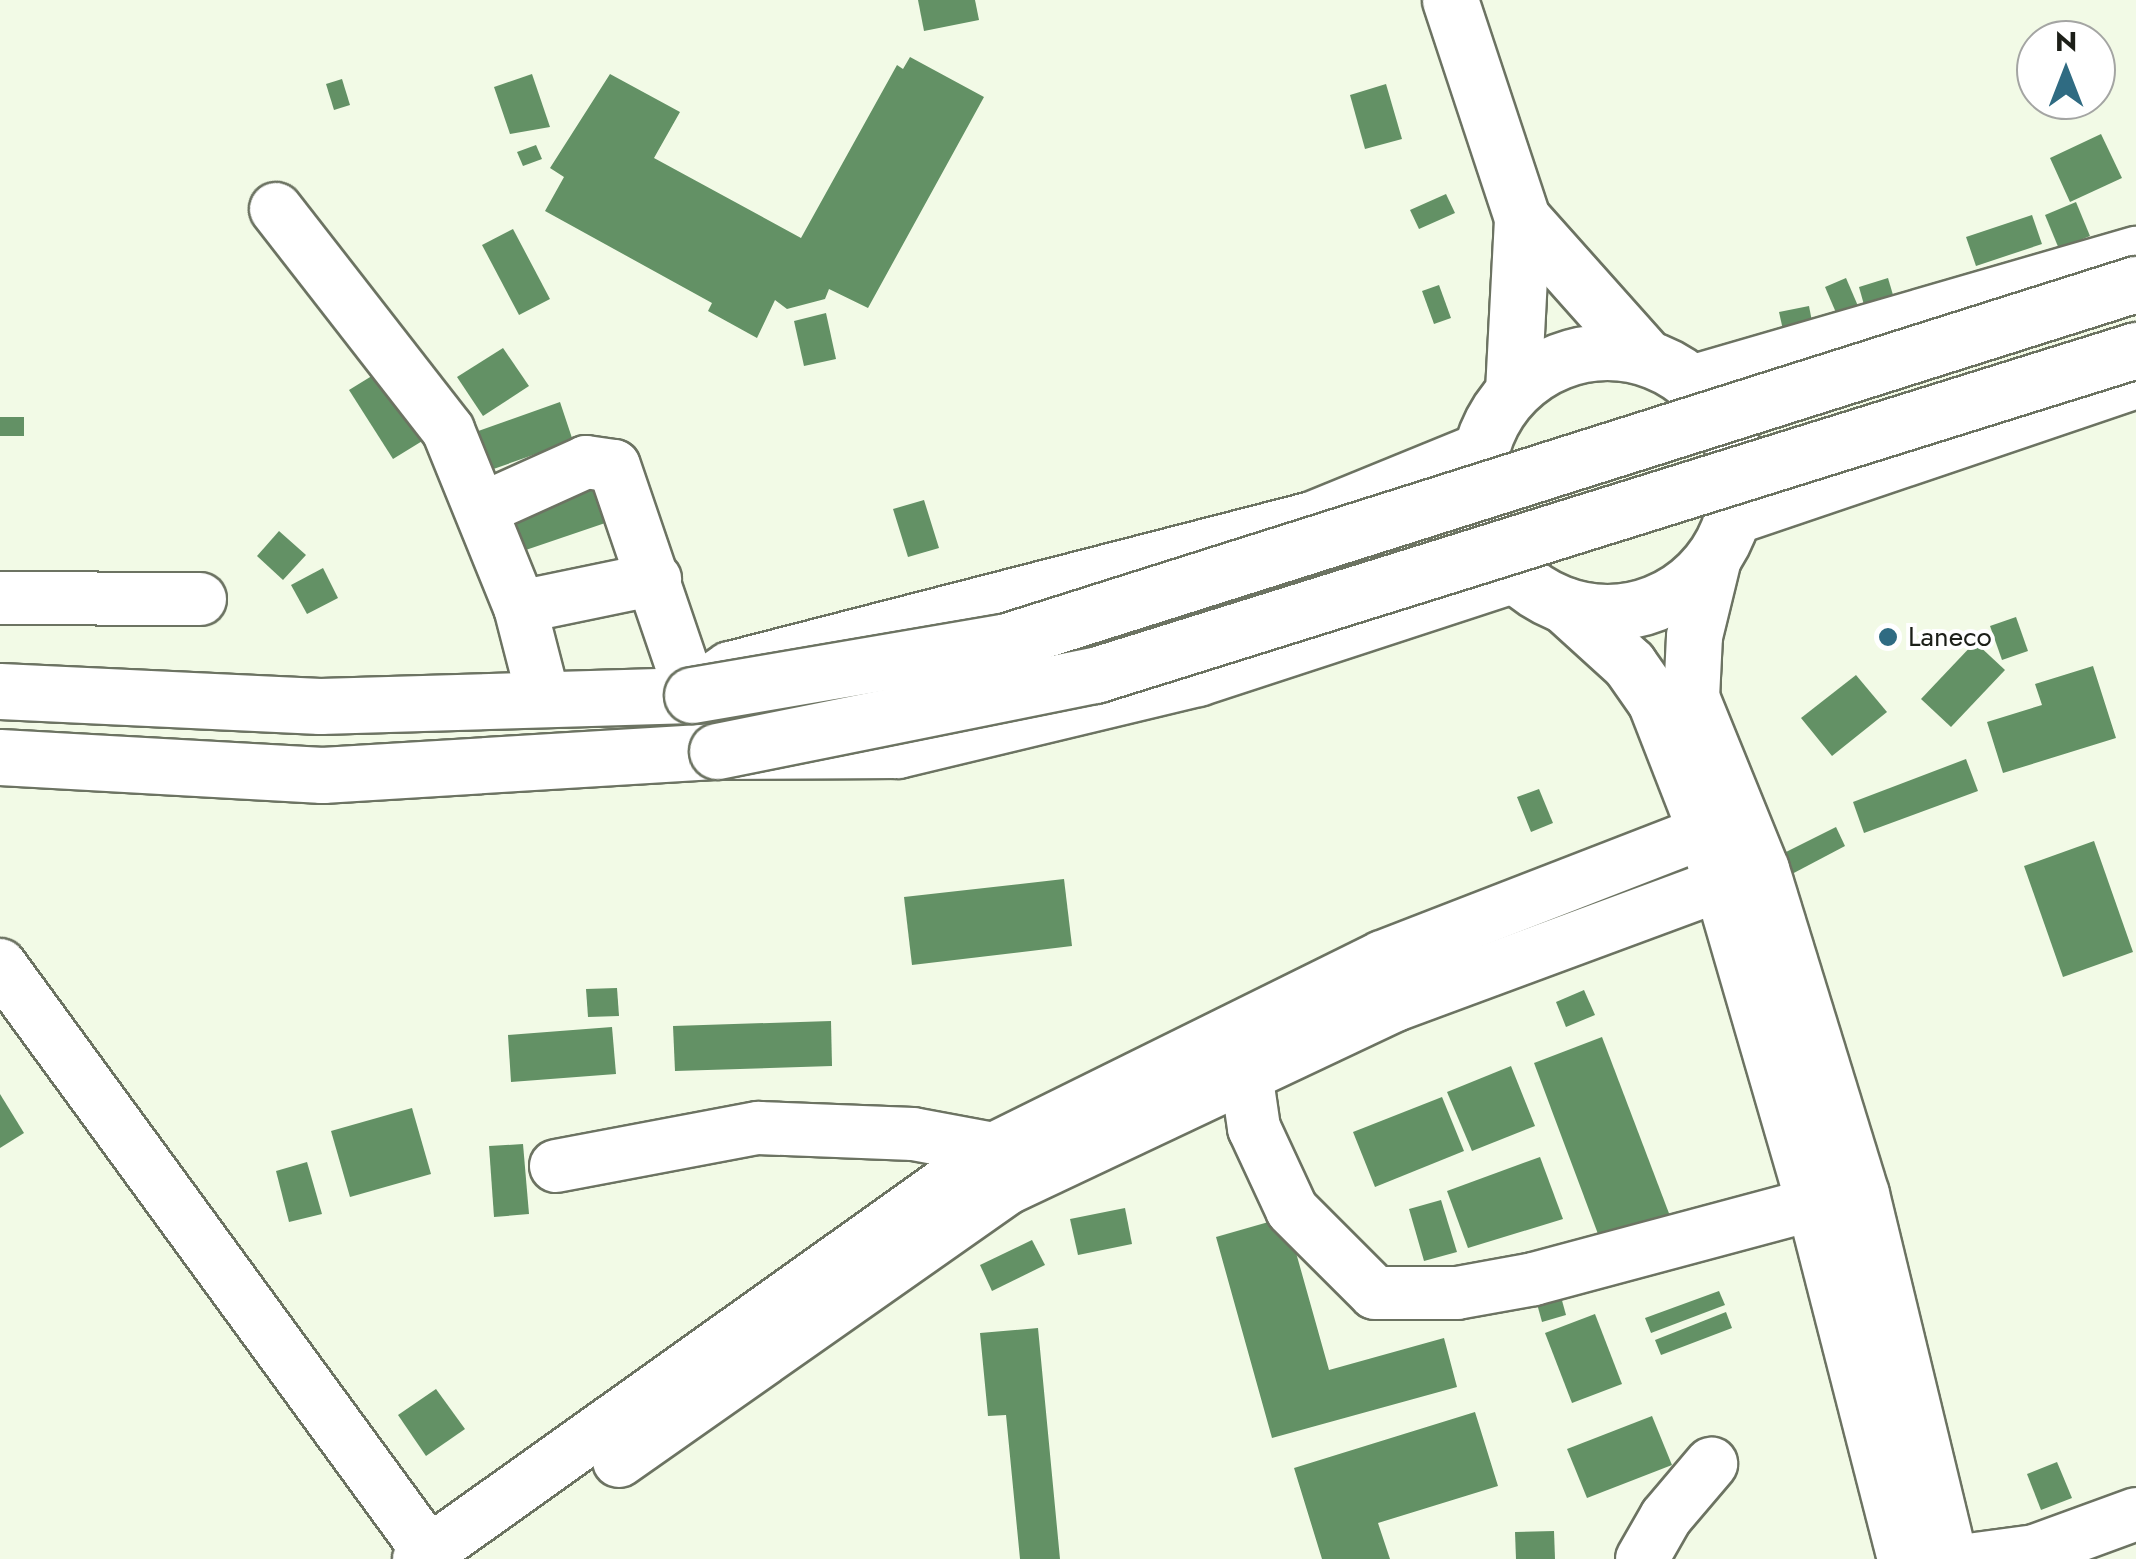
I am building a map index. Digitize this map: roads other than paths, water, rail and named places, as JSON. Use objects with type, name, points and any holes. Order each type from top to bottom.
[{"type":"main road","points":[[1450,0],[1522,218],[1513,391],[1480,450],[1481,516],[1515,574],[1564,605],[1629,664],[1655,701],[1724,825]]},
{"type":"main road","points":[[1522,218],[1730,435],[1739,475],[1694,636],[1691,697],[1741,876],[1861,1194],[1948,1559]]},
{"type":"main road","points":[[1513,391],[1574,356],[1669,370],[2136,254]]},
{"type":"main road","points":[[0,691],[320,706],[692,696],[1007,641],[2136,284]]},
{"type":"main road","points":[[718,751],[1096,675],[2136,350]]},
{"type":"main road","points":[[1564,605],[1604,612],[1645,607],[1682,589],[1723,539],[2136,380]]},
{"type":"main road","points":[[692,696],[730,669],[1312,520],[1480,450]]},
{"type":"main road","points":[[0,758],[322,775],[718,751],[896,750],[1196,678],[1515,574]]},
{"type":"main road","points":[[1741,876],[1814,1204],[1905,1559]]},
{"type":"street","points":[[276,209],[448,430],[520,606],[544,700]]},
{"type":"street","points":[[482,509],[586,462],[603,460],[623,480],[692,696]]},
{"type":"street","points":[[520,606],[655,579]]},
{"type":"street","points":[[0,598],[200,599]]},
{"type":"street","points":[[442,1557],[994,1149],[1382,957],[1724,825]]},
{"type":"street","points":[[442,1557],[1008,1188],[1396,1005],[1741,876]]},
{"type":"street","points":[[0,965],[442,1557]]},
{"type":"street","points":[[1246,1073],[1254,1128],[1292,1210],[1374,1293],[1457,1293],[1534,1279],[1814,1204]]},
{"type":"street","points":[[556,1166],[758,1128],[913,1134],[994,1149]]},
{"type":"street","points":[[1642,1559],[1666,1517],[1711,1464]]},
{"type":"street","points":[[1976,1559],[2035,1551],[2136,1514]]},
{"type":"place","name":"Laneco","points":[[1888,637]]}]
